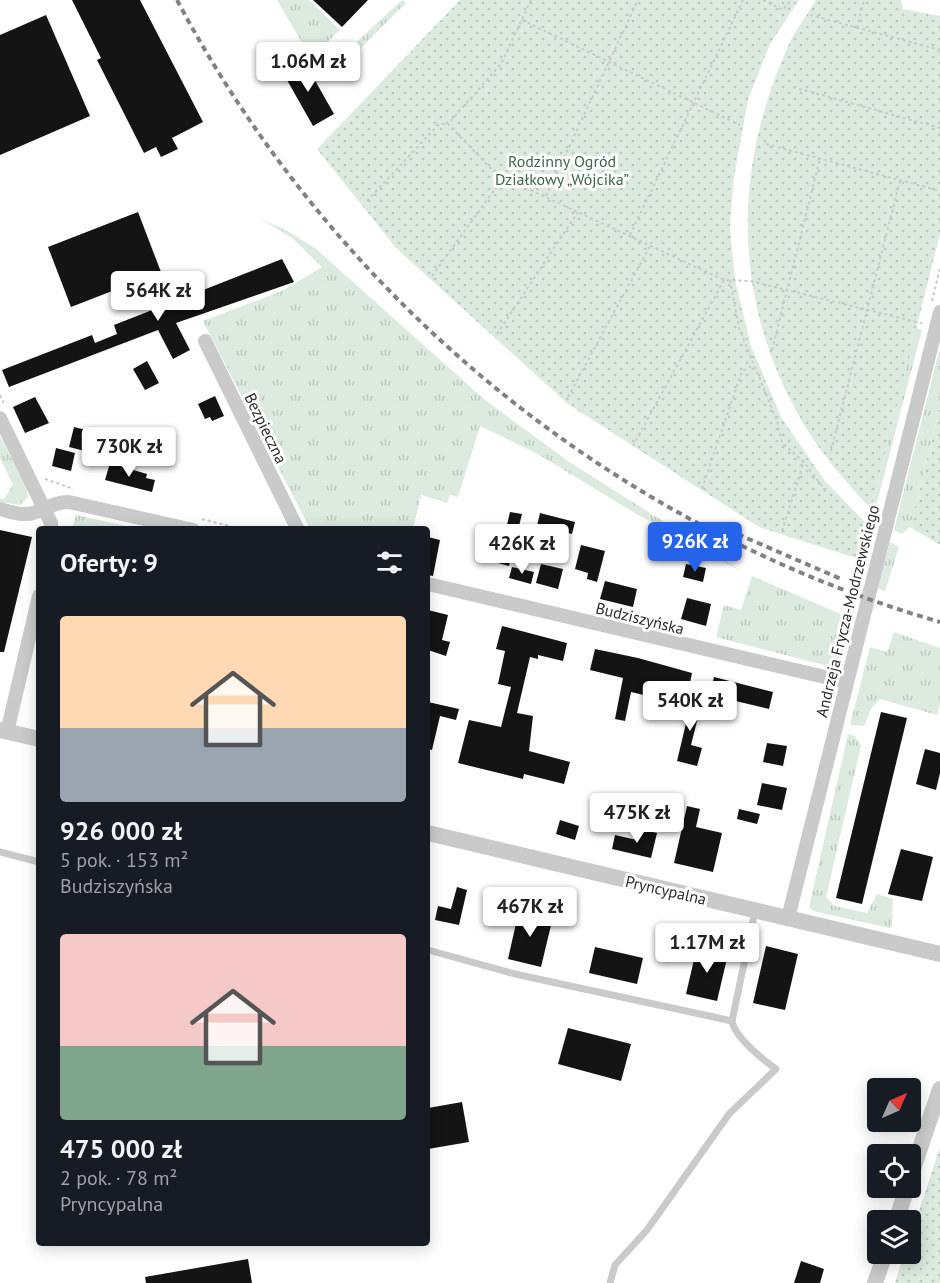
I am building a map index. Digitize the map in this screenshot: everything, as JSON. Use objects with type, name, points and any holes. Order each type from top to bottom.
[{"type":"street","name":"Andrzeja Frycza-Modrzewskiego","points":[[788,918],[940,312]]},
{"type":"street","name":"Bezpieczna","points":[[205,341],[296,526]]},
{"type":"street","points":[[5,417],[51,526]]},
{"type":"street","points":[[0,509],[22,515],[56,502],[69,502],[195,524]]},
{"type":"street","name":"Budziszyńska","points":[[430,584],[846,682]]},
{"type":"street","points":[[36,608],[4,731],[36,738]]},
{"type":"street","name":"Pryncypalna","points":[[430,833],[940,954]]},
{"type":"street","points":[[921,1145],[940,1089]]},
{"type":"street","points":[[875,1283],[882,1264]]},
{"type":"lane","points":[[0,852],[36,861]]},
{"type":"lane","points":[[610,1283],[615,1265],[647,1230],[729,1114],[776,1069],[741,1039],[732,1021],[755,910]]},
{"type":"lane","points":[[430,952],[526,977],[732,1021]]},
{"type":"path","points":[[448,124],[501,64],[531,0]]},
{"type":"path","points":[[546,197],[638,0]]},
{"type":"path","points":[[630,236],[743,0]]},
{"type":"path","points":[[763,0],[783,10],[791,0]]},
{"type":"path","points":[[857,28],[864,0]]},
{"type":"path","points":[[810,15],[940,50]]},
{"type":"path","points":[[522,20],[740,125]]},
{"type":"path","points":[[793,87],[940,128]]},
{"type":"path","points":[[366,201],[439,124],[448,124],[496,174],[503,178],[724,280],[750,281],[787,289],[918,322]]},
{"type":"path","points":[[765,144],[940,191]]},
{"type":"path","points":[[772,350],[820,159]]},
{"type":"path","points":[[432,276],[503,178]]},
{"type":"path","points":[[831,451],[900,181]]},
{"type":"path","points":[[498,334],[578,212]]},
{"type":"path","points":[[568,397],[650,246]]},
{"type":"path","points":[[633,446],[724,280]]},
{"type":"path","points":[[730,280],[739,328],[752,366],[777,421],[782,443],[804,462],[826,492]]},
{"type":"path","points":[[702,489],[742,371],[752,366]]},
{"type":"path","points":[[0,395],[5,417]]},
{"type":"path","points":[[782,531],[804,462]]},
{"type":"path","points":[[40,475],[51,482],[81,490]]},
{"type":"path","points":[[195,524],[211,526]]},
{"type":"green space","points":[[277,0],[309,0],[340,30],[323,46],[313,51],[304,46]]},
{"type":"green space","points":[[402,0],[406,3],[334,75],[328,68]]},
{"type":"green space","name":"Rodzinny Ogród Działkowy „Wójcika”","points":[[460,0],[799,0],[770,44],[748,100],[734,177],[730,226],[735,280],[751,346],[781,417],[825,481],[868,525],[859,559],[759,527],[568,404],[396,248],[317,149]]},
{"type":"green space","points":[[816,0],[901,0],[903,9],[940,16],[940,234],[871,509],[826,457],[803,423],[780,379],[764,333],[753,287],[748,240],[749,192],[756,145],[768,98],[786,51]]},
{"type":"green space","points":[[261,219],[286,230],[315,248],[485,400],[568,461],[743,572],[638,515],[536,453],[480,426],[458,497],[450,495],[447,503],[421,495],[414,526],[308,526],[203,321],[282,291],[322,267],[292,238]]},
{"type":"green space","points":[[916,328],[922,330],[875,510],[871,509]]},
{"type":"green space","points":[[940,347],[940,407],[910,527],[902,534],[894,530]]},
{"type":"green space","points":[[940,407],[940,545],[910,527]]},
{"type":"green space","points":[[0,436],[26,486],[28,497],[20,505],[0,502],[0,498],[4,499],[13,485],[0,458]]},
{"type":"green space","points":[[76,515],[126,526],[73,526]]},
{"type":"green space","points":[[868,525],[875,531],[861,583],[853,580]]},
{"type":"green space","points":[[890,542],[899,547],[885,591],[877,588]]},
{"type":"green space","points":[[752,576],[843,615],[848,599],[856,602],[842,660],[832,667],[716,637],[724,605],[741,610]]},
{"type":"green space","points":[[894,632],[940,648],[940,703],[937,715],[880,699],[872,707],[864,726],[850,725],[870,647],[887,652]]},
{"type":"green space","points":[[848,734],[855,736],[861,746],[826,897],[835,906],[867,913],[877,894],[893,899],[892,927],[889,928],[813,911],[809,907]]},
{"type":"green space","points":[[940,1147],[940,1283],[895,1283],[901,1264],[921,1264],[919,1210]]},
{"type":"building","points":[[72,0],[140,0],[203,122],[172,138],[178,149],[161,157],[156,147],[144,153],[97,60],[101,58]]},
{"type":"building","points":[[313,0],[368,0],[342,27]]},
{"type":"building","points":[[46,15],[90,116],[0,155],[0,35]]},
{"type":"building","points":[[304,61],[334,114],[313,126],[283,73]]},
{"type":"building","points":[[138,212],[161,272],[71,307],[48,247]]},
{"type":"building","points":[[282,259],[294,282],[176,323],[190,350],[173,359],[158,330],[9,387],[2,370],[92,335],[95,343],[117,334],[114,325]]},
{"type":"building","points":[[147,361],[159,383],[145,390],[133,369]]},
{"type":"building","points":[[215,396],[224,416],[212,421],[210,417],[205,419],[198,404]]},
{"type":"building","points":[[35,397],[49,423],[25,433],[13,407]]},
{"type":"building","points":[[74,427],[106,435],[101,455],[69,447]]},
{"type":"building","points":[[56,448],[75,453],[71,471],[52,466]]},
{"type":"building","points":[[110,463],[147,474],[146,478],[155,480],[152,492],[105,480]]},
{"type":"building","points":[[510,512],[522,514],[509,566],[498,563]]},
{"type":"building","points":[[540,513],[575,522],[572,534],[537,526]]},
{"type":"building","points":[[0,530],[32,537],[4,652],[0,652]]},
{"type":"building","points":[[430,538],[440,540],[433,576],[430,575]]},
{"type":"building","points":[[581,545],[605,551],[597,582],[587,579],[588,573],[575,569]]},
{"type":"building","points":[[541,564],[563,569],[558,589],[536,583]]},
{"type":"building","points":[[686,564],[706,568],[703,582],[683,577]]},
{"type":"building","points":[[512,567],[534,572],[531,584],[509,578]]},
{"type":"building","points":[[605,581],[637,589],[633,607],[600,599]]},
{"type":"building","points":[[687,598],[711,604],[706,626],[681,619]]},
{"type":"building","points":[[430,610],[448,615],[442,640],[450,642],[446,656],[430,651]]},
{"type":"building","points":[[502,626],[567,643],[563,661],[538,655],[538,659],[530,657],[517,713],[533,716],[529,751],[570,762],[564,784],[524,774],[523,779],[458,763],[469,720],[501,727],[511,687],[498,684],[505,651],[496,649]]},
{"type":"building","points":[[595,649],[692,673],[688,693],[662,686],[656,698],[631,692],[625,721],[615,719],[623,678],[590,670]]},
{"type":"building","points":[[714,677],[773,692],[769,709],[723,698],[722,705],[708,701]]},
{"type":"building","points":[[682,697],[702,701],[691,745],[702,748],[697,766],[677,761],[688,715],[678,713]]},
{"type":"building","points":[[430,702],[459,709],[456,720],[440,716],[432,750],[430,750]]},
{"type":"building","points":[[881,712],[907,718],[862,904],[836,898]]},
{"type":"building","points":[[767,743],[787,746],[783,766],[763,762]]},
{"type":"building","points":[[925,749],[940,753],[940,773],[936,790],[916,784]]},
{"type":"building","points":[[762,783],[787,788],[782,810],[757,805]]},
{"type":"building","points":[[687,806],[700,809],[696,827],[722,833],[713,872],[674,863]]},
{"type":"building","points":[[739,809],[760,814],[757,824],[737,819]]},
{"type":"building","points":[[560,820],[579,826],[575,840],[556,834]]},
{"type":"building","points":[[639,829],[657,833],[651,858],[612,849],[615,835],[637,840]]},
{"type":"building","points":[[901,849],[933,857],[922,901],[888,894]]},
{"type":"building","points":[[457,887],[467,890],[459,925],[435,920],[438,906],[451,909]]},
{"type":"building","points":[[519,910],[553,917],[541,967],[508,959]]},
{"type":"building","points":[[766,946],[798,954],[785,1010],[753,1003]]},
{"type":"building","points":[[595,947],[643,958],[637,984],[589,973]]},
{"type":"building","points":[[697,947],[728,954],[717,1001],[686,994]]},
{"type":"building","points":[[568,1028],[631,1044],[621,1081],[558,1064]]},
{"type":"building","points":[[462,1102],[469,1142],[430,1149],[430,1108]]},
{"type":"building","points":[[248,1259],[252,1283],[146,1283],[145,1277]]},
{"type":"building","points":[[801,1261],[824,1269],[820,1283],[794,1283]]},
{"type":"railway","points":[[177,0],[242,109],[317,211],[402,304],[496,388],[597,463],[706,527],[820,581],[940,622]]},
{"type":"railway","points":[[728,530],[841,579]]}]
